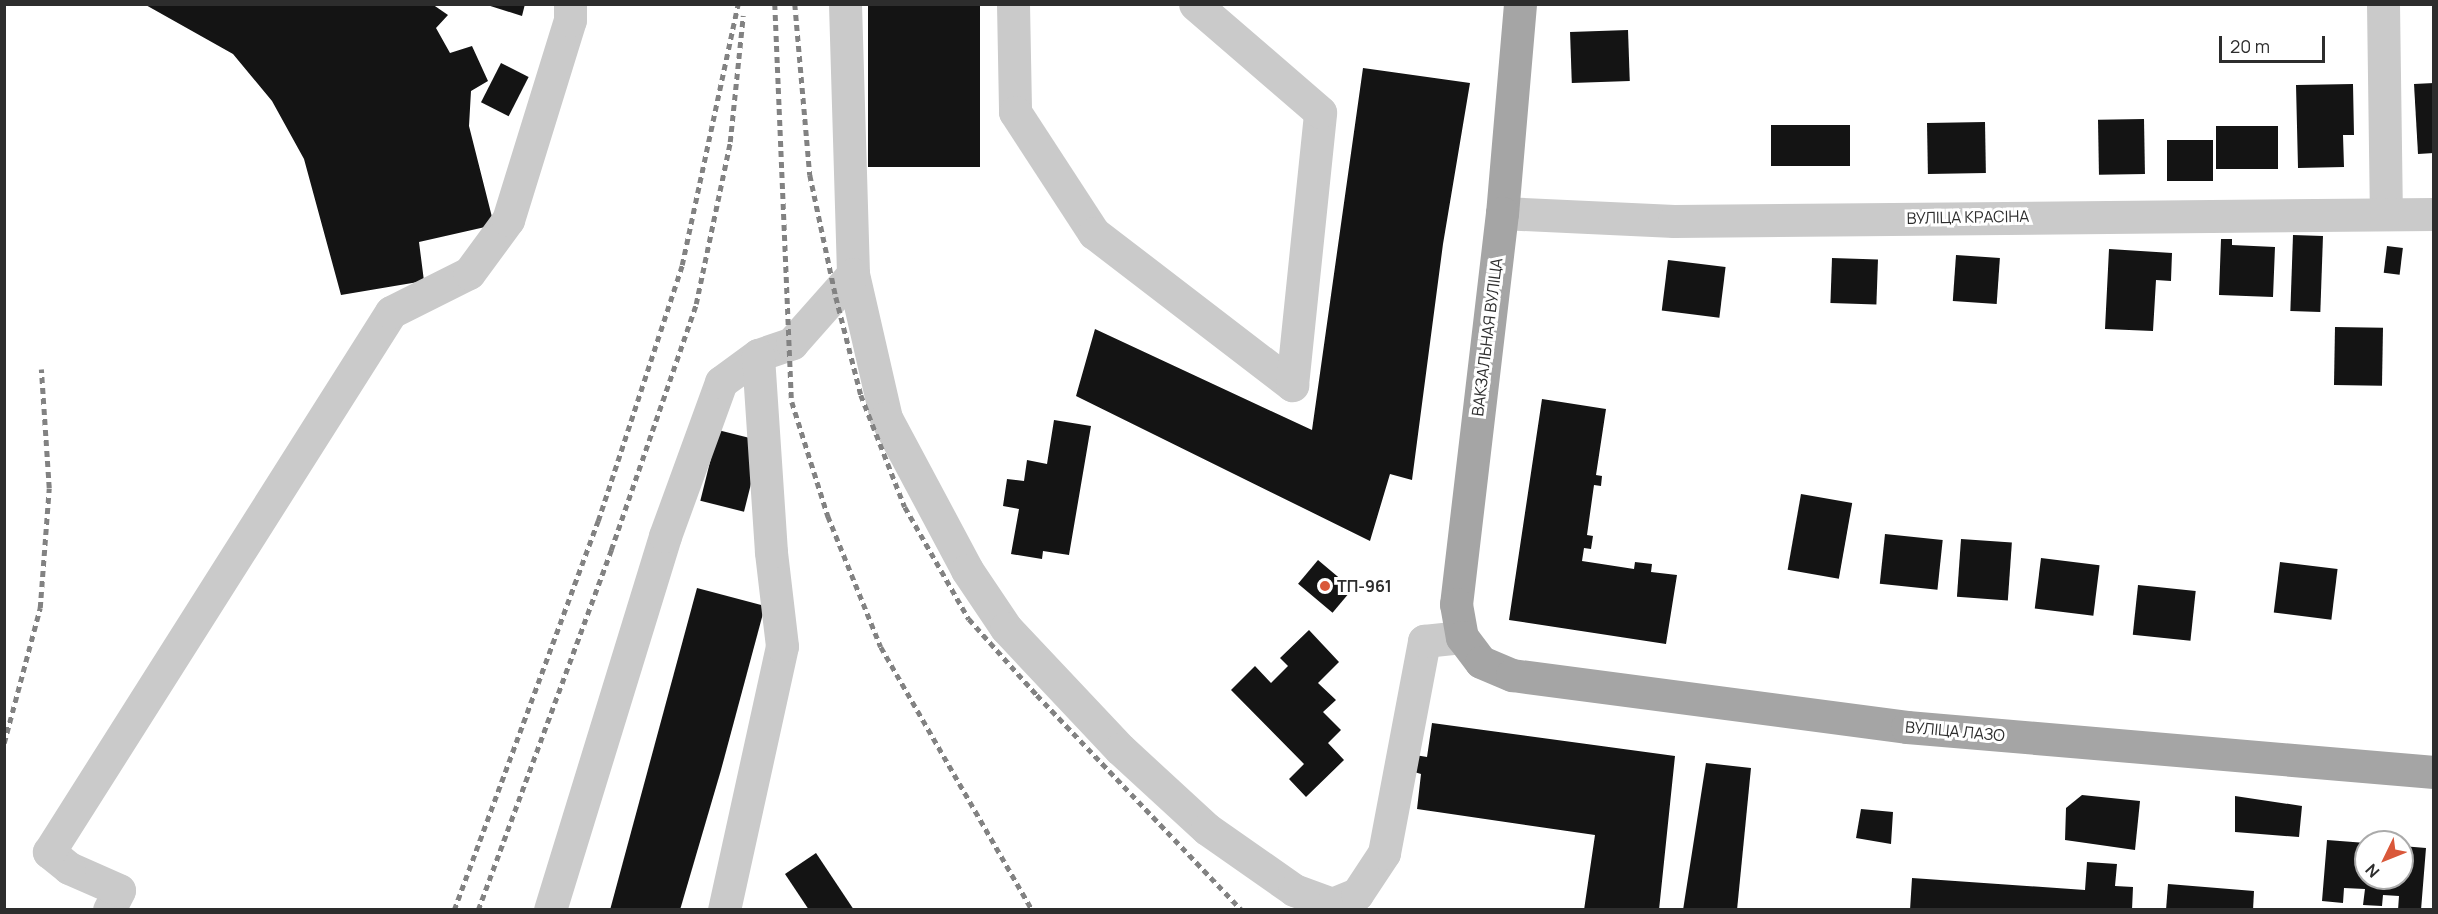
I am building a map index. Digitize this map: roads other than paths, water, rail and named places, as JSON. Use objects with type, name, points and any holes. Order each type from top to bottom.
[{"type":"main road","name":"ВАКЗАЛЬНАЯ ВУЛІЦА","points":[[1472,649],[1456,604],[1502,213],[1520,4]]},
{"type":"main road","name":"ВУЛІЦА ЛАЗО","points":[[1472,649],[1512,675],[1907,727],[2433,772]]},
{"type":"street","points":[[109,909],[119,890],[69,868],[49,852],[391,312],[469,273],[508,220],[570,20],[570,4]]},
{"type":"street","points":[[845,4],[853,274],[886,418],[967,570],[1006,628],[1120,749],[1207,829],[1294,890],[1332,904],[1357,894],[1384,853],[1424,641],[1472,649]]},
{"type":"street","points":[[1013,4],[1015,112],[1094,233],[1292,385],[1320,112],[1195,4]]},
{"type":"street","points":[[2383,4],[2386,212]]},
{"type":"street","name":"ВУЛІЦА КРАСІНА","points":[[1502,213],[1674,221],[2386,212],[2433,214]]},
{"type":"street","points":[[550,909],[665,536],[721,382],[758,354],[792,343],[853,274]]},
{"type":"street","points":[[724,909],[782,646],[771,552],[758,354]]},
{"type":"railway","points":[[454,910],[598,521],[682,265],[738,4]]},
{"type":"railway","points":[[775,4],[792,402],[828,516],[881,647],[1032,910]]},
{"type":"railway","points":[[795,4],[810,175],[836,297],[861,395],[905,507],[969,619],[1037,695],[1242,910]]},
{"type":"railway","points":[[478,910],[611,550],[696,304],[730,142],[743,16]]},
{"type":"railway","points":[[4,743],[40,608],[49,488],[41,369]]},
{"type":"place","name":"ТП-961","points":[[1325,586]]}]
